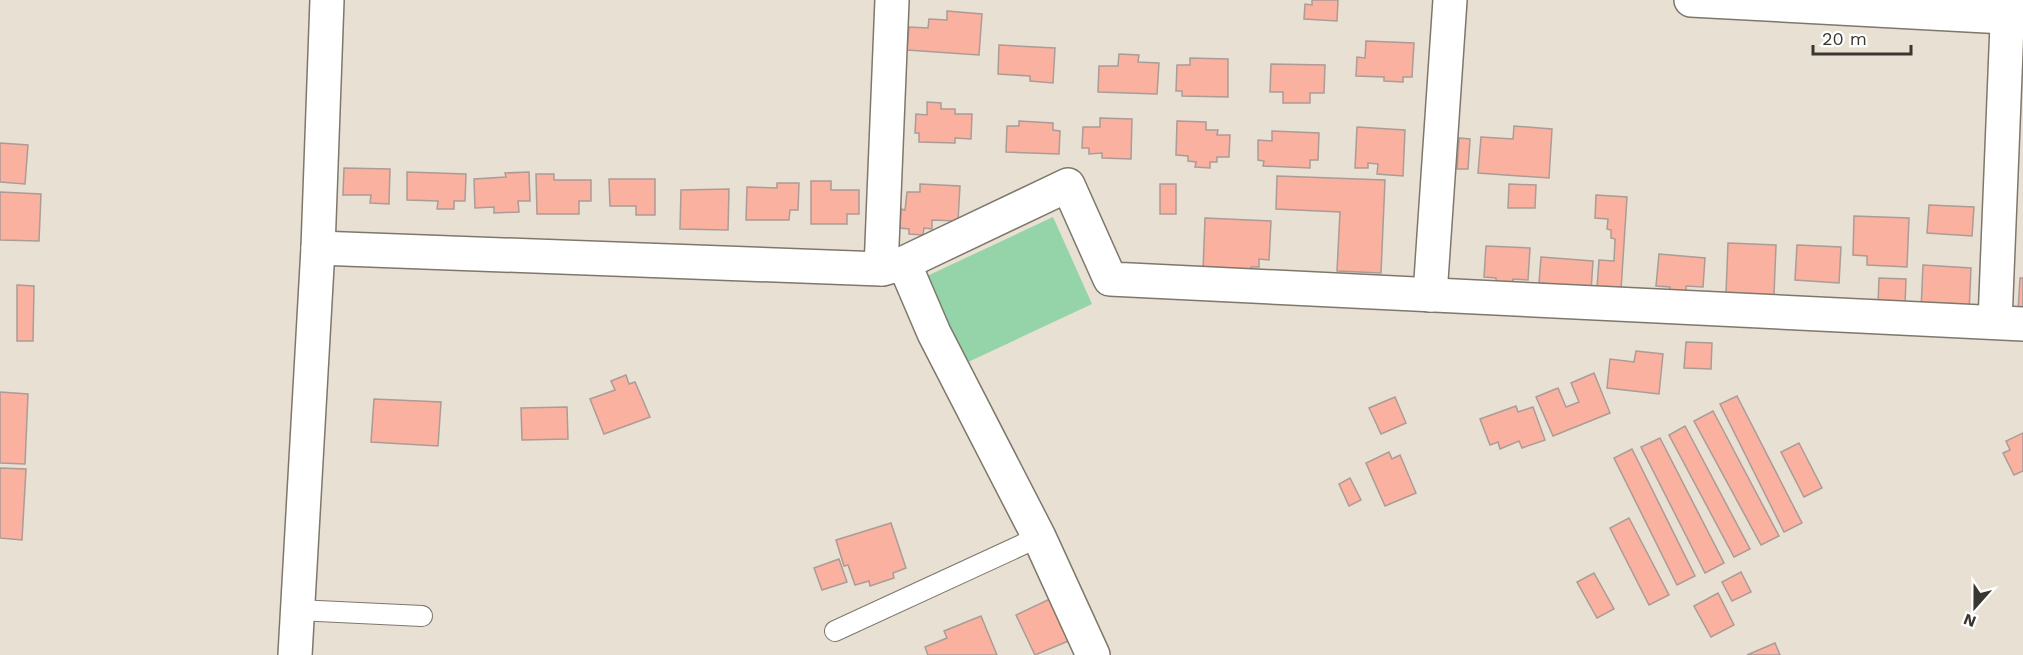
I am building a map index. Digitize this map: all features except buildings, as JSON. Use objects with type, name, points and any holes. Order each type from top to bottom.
[{"type":"street","points":[[295,655],[318,248],[327,0]]},
{"type":"street","points":[[892,0],[893,266],[934,333],[1039,537],[1094,655]]},
{"type":"street","points":[[1430,296],[1450,0]]},
{"type":"street","points":[[318,248],[893,266],[1068,185],[1110,279],[2009,323],[2013,12],[1691,0]]},
{"type":"lane","points":[[835,631],[1039,537]]},
{"type":"lane","points":[[297,610],[422,615]]},
{"type":"green space","points":[[1053,217],[1092,304],[966,363],[925,277]]}]
